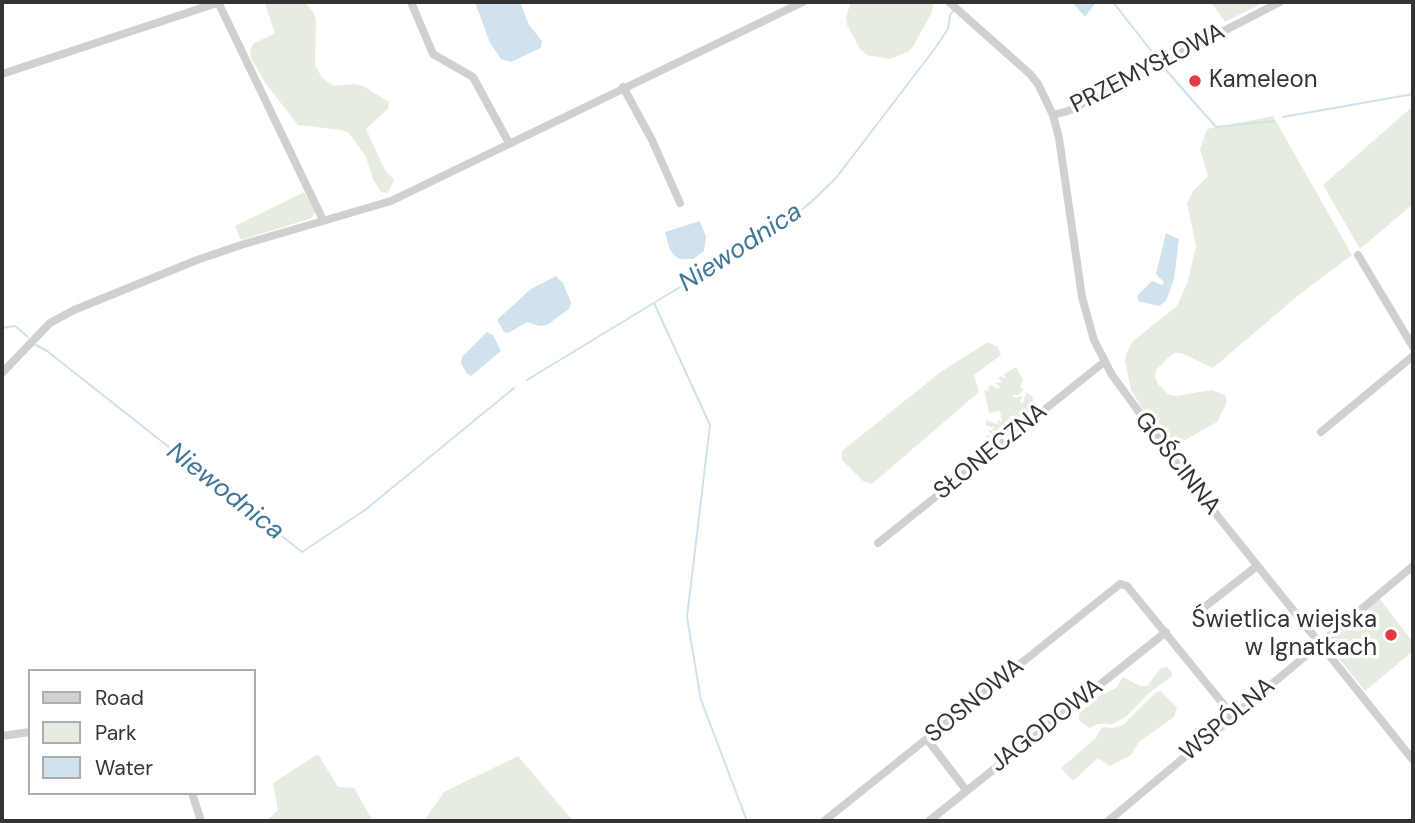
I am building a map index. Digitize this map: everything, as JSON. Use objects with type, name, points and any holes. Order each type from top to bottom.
[{"type":"street","points":[[2,74],[219,2],[323,220]]},
{"type":"street","points":[[411,2],[433,54],[473,77],[509,143]]},
{"type":"street","points":[[2,373],[50,323],[74,310],[197,260],[391,201],[803,2]]},
{"type":"street","name":"GOŚCINNA","points":[[949,2],[1030,74],[1053,115],[1059,138],[1082,297],[1094,340],[1104,362],[1142,419],[1413,760]]},
{"type":"street","name":"PRZEMYSŁOWA","points":[[1053,115],[1068,111],[1280,2]]},
{"type":"street","points":[[623,87],[652,140],[680,204]]},
{"type":"street","points":[[1358,256],[1413,347]]},
{"type":"street","points":[[1321,432],[1413,356]]},
{"type":"street","name":"SŁONECZNA","points":[[878,543],[1104,362]]},
{"type":"street","points":[[1198,612],[1257,566]]},
{"type":"street","name":"WSPÓLNA","points":[[1108,821],[1413,566]]},
{"type":"street","name":"SOSNOWA","points":[[824,821],[1120,584],[1127,586],[1166,632]]},
{"type":"street","points":[[1166,632],[1233,716]]},
{"type":"street","name":"JAGODOWA","points":[[929,821],[1166,632]]},
{"type":"street","points":[[2,736],[28,732]]},
{"type":"street","points":[[927,739],[966,790]]},
{"type":"street","points":[[193,795],[201,821]]},
{"type":"green space","points":[[264,2],[305,2],[316,19],[315,65],[322,78],[334,86],[363,86],[389,102],[388,109],[366,129],[385,170],[394,180],[388,193],[381,192],[373,179],[366,157],[349,133],[298,125],[266,84],[251,58],[250,51],[253,44],[275,33]]},
{"type":"green space","points":[[851,2],[933,3],[932,12],[914,45],[908,52],[889,59],[867,55],[860,49],[847,25],[846,17]]},
{"type":"green space","points":[[1211,2],[1262,2],[1263,3],[1225,22]]},
{"type":"green space","points":[[1413,106],[1413,204],[1360,249],[1323,185]]},
{"type":"green space","points":[[1273,116],[1352,255],[1300,294],[1213,368],[1181,353],[1174,353],[1156,370],[1158,384],[1168,394],[1175,396],[1212,390],[1225,395],[1227,402],[1217,422],[1185,440],[1170,441],[1146,415],[1131,390],[1126,355],[1132,342],[1177,306],[1188,281],[1196,246],[1187,203],[1193,191],[1208,176],[1200,149],[1207,129]]},
{"type":"green space","points":[[304,192],[315,212],[312,218],[241,240],[235,226]]},
{"type":"green space","points":[[988,342],[998,347],[1001,355],[974,375],[979,392],[872,484],[863,481],[842,460],[842,451],[942,371]]},
{"type":"green space","points":[[1016,367],[1023,380],[1020,387],[1024,389],[1019,395],[1012,395],[1015,398],[1023,396],[1020,402],[1023,403],[1026,392],[1032,396],[1035,406],[1029,408],[1031,411],[1026,412],[1023,418],[1009,416],[1017,423],[998,431],[1000,436],[979,453],[975,448],[988,442],[986,436],[992,435],[987,429],[995,433],[992,429],[995,427],[986,426],[986,420],[999,425],[997,420],[1002,421],[1000,411],[989,413],[984,390],[990,391],[987,388],[991,385],[998,389],[1000,387],[995,383],[1003,382],[999,379],[995,381],[1001,376],[1006,379],[1004,374]]},
{"type":"green space","points":[[1379,598],[1413,642],[1413,651],[1365,691],[1325,641]]},
{"type":"green space","points":[[1167,667],[1172,672],[1171,677],[1149,693],[1127,716],[1113,724],[1097,724],[1090,728],[1079,721],[1079,714],[1097,697],[1116,688],[1123,677],[1140,686],[1147,686],[1161,668]]},
{"type":"green space","points":[[1161,691],[1177,708],[1174,717],[1139,742],[1131,755],[1110,766],[1098,758],[1073,781],[1061,768],[1096,738],[1103,727],[1123,725],[1156,692]]},
{"type":"green space","points":[[318,754],[338,787],[354,788],[373,821],[266,821],[278,810],[273,783]]},
{"type":"green space","points":[[518,756],[573,821],[424,821],[444,792]]},
{"type":"water","points":[[475,2],[520,2],[529,25],[542,41],[541,48],[511,62],[501,59],[490,43]]},
{"type":"water","points":[[1072,2],[1096,2],[1085,17]]},
{"type":"water","points":[[700,221],[706,237],[704,251],[693,259],[680,259],[670,250],[665,232]]},
{"type":"water","points":[[1166,233],[1179,239],[1174,279],[1166,301],[1159,306],[1138,301],[1137,296],[1152,281],[1162,285],[1164,282],[1156,274]]},
{"type":"water","points":[[556,276],[563,283],[571,303],[569,309],[547,325],[527,322],[508,333],[504,332],[498,319],[531,289]]},
{"type":"water","points":[[487,332],[493,335],[501,351],[471,376],[461,363],[462,357]]},
{"type":"waterway","points":[[1113,2],[1156,57]]},
{"type":"waterway","name":"Niewodnica","points":[[527,380],[787,222],[811,202],[836,178],[936,47],[948,29],[950,15],[954,10]]},
{"type":"waterway","points":[[1165,69],[1216,127],[1274,121]]},
{"type":"waterway","points":[[1283,117],[1413,94]]},
{"type":"waterway","points":[[654,303],[710,425],[687,617],[701,700],[747,821]]},
{"type":"waterway","name":"Niewodnica","points":[[2,328],[15,326],[28,337]]},
{"type":"waterway","name":"Niewodnica","points":[[36,345],[302,552],[365,510],[514,388]]},
{"type":"place","name":"Kameleon","points":[[1195,81]]},
{"type":"place","name":"Świetlica wiejska w Ignatkach","points":[[1391,635]]}]
